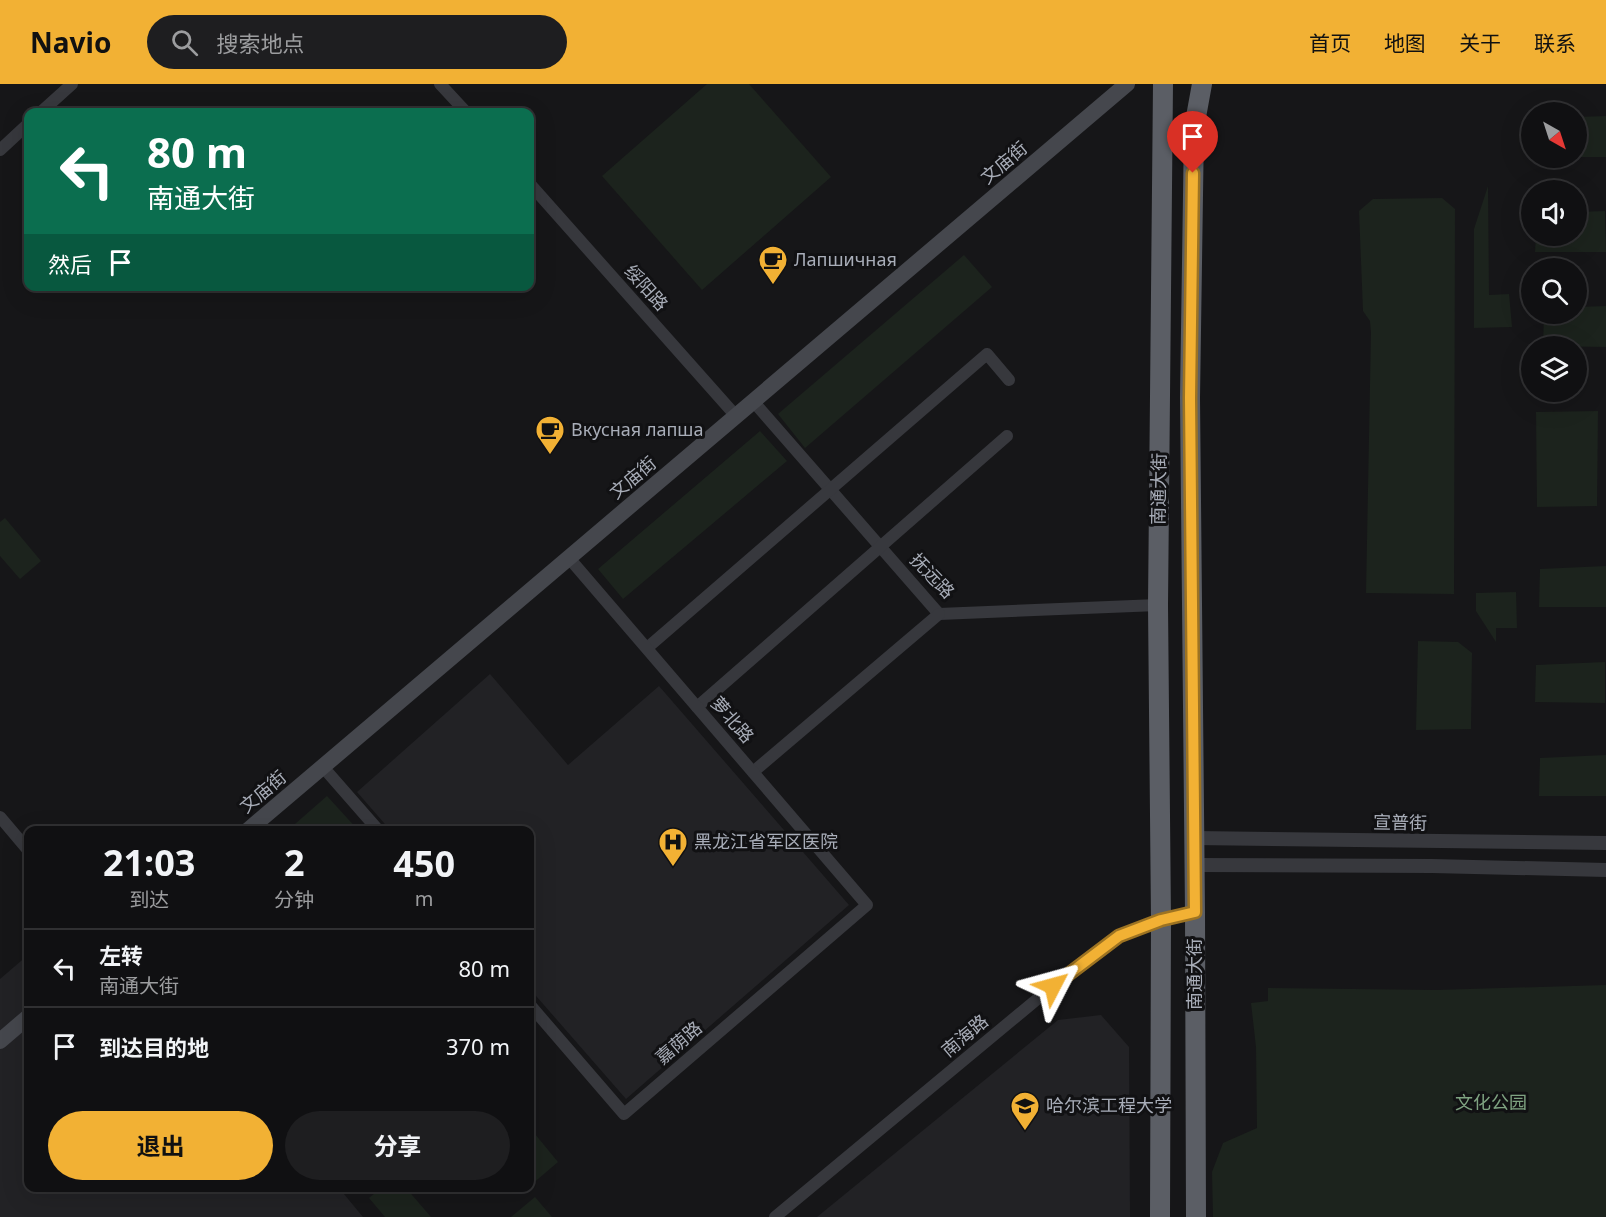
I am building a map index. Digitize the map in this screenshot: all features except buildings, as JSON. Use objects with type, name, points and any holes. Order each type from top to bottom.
[{"type":"highway","name":"南通大街","points":[[1160,1217],[1161,920],[1158,605],[1163,84]]},
{"type":"highway","name":"南通大街","points":[[1196,1217],[1190,398],[1194,128],[1202,84]]},
{"type":"main road","name":"文庙街","points":[[253,826],[1127,84]]},
{"type":"main road","points":[[0,1041],[24,1020]]},
{"type":"street","points":[[45,108],[72,84]]},
{"type":"street","points":[[440,84],[462,108]]},
{"type":"street","points":[[0,150],[24,128]]},
{"type":"street","name":"绥阳路","points":[[534,189],[736,416]]},
{"type":"street","points":[[646,648],[987,354],[1009,381]]},
{"type":"street","name":"抚远路","points":[[753,402],[939,614],[1158,605]]},
{"type":"street","points":[[697,707],[1007,436]]},
{"type":"street","name":"萝北路","points":[[569,558],[867,905]]},
{"type":"street","points":[[753,772],[939,614]]},
{"type":"street","points":[[323,767],[375,826]]},
{"type":"street","points":[[0,817],[24,845]]},
{"type":"street","name":"宣普街","points":[[1194,838],[1606,843]]},
{"type":"street","points":[[1195,865],[1432,866],[1606,870]]},
{"type":"street","name":"嘉荫路","points":[[534,1010],[624,1114],[867,905]]},
{"type":"street","name":"南海路","points":[[775,1217],[1071,971],[1119,936],[1161,920],[1195,912]]},
{"type":"shaded area","name":"黑龙江省军区医院","points":[[490,674],[568,765],[659,686],[849,905],[626,1099],[534,994],[534,826],[387,826],[357,792]]},
{"type":"shaded area","points":[[24,958],[24,1192],[342,1192],[363,1217],[0,1217],[0,979]]},
{"type":"shaded area","name":"哈尔滨工程大学","points":[[1101,1015],[1129,1047],[1130,1217],[817,1217],[1058,1020]]},
{"type":"green space","points":[[707,84],[749,84],[831,177],[702,290],[602,176]]},
{"type":"green space","points":[[1606,116],[1606,157],[1587,157],[1587,117]]},
{"type":"green space","points":[[1488,186],[1489,295],[1509,294],[1512,327],[1474,328],[1474,229]]},
{"type":"green space","points":[[1442,198],[1455,209],[1454,594],[1366,593],[1371,332],[1370,321],[1363,311],[1359,211],[1373,199]]},
{"type":"green space","points":[[1605,211],[1606,252],[1535,252],[1535,246],[1587,246],[1587,212]]},
{"type":"green space","points":[[964,255],[992,287],[805,448],[778,414]]},
{"type":"green space","points":[[1606,306],[1606,347],[1587,347],[1587,336],[1543,336],[1544,324],[1587,324],[1587,307]]},
{"type":"green space","points":[[1598,411],[1597,506],[1537,507],[1536,412]]},
{"type":"green space","points":[[760,431],[787,461],[623,599],[598,569]]},
{"type":"green space","points":[[5,518],[41,561],[20,579],[0,556],[0,522]]},
{"type":"green space","points":[[1606,566],[1606,607],[1539,607],[1540,569]]},
{"type":"green space","points":[[1516,592],[1517,628],[1496,628],[1496,642],[1476,611],[1476,593]]},
{"type":"green space","points":[[1418,641],[1458,642],[1472,653],[1471,729],[1416,730]]},
{"type":"green space","points":[[1605,662],[1605,703],[1535,702],[1536,665]]},
{"type":"green space","points":[[1606,755],[1606,796],[1539,796],[1540,758]]},
{"type":"green space","points":[[327,796],[354,826],[293,826]]},
{"type":"green space","name":"文化公园","points":[[1606,985],[1606,1217],[1213,1217],[1212,1172],[1223,1143],[1257,1128],[1256,1047],[1251,1003],[1268,1001],[1268,988],[1436,990]]},
{"type":"green space","points":[[534,1133],[558,1162],[534,1182]]},
{"type":"green space","points":[[376,1192],[409,1192],[431,1217],[385,1217],[369,1198]]},
{"type":"green space","points":[[535,1197],[552,1217],[511,1217]]},
{"type":"place","name":"Лапшичная","points":[[773,286]]},
{"type":"place","name":"Вкусная лапша","points":[[550,456]]},
{"type":"place","name":"黑龙江省军区医院","points":[[673,868]]},
{"type":"place","name":"哈尔滨工程大学","points":[[1025,1132]]},
{"type":"route","points":[[1053,986],[1119,936],[1161,920],[1195,912],[1190,398],[1193,173]]}]
